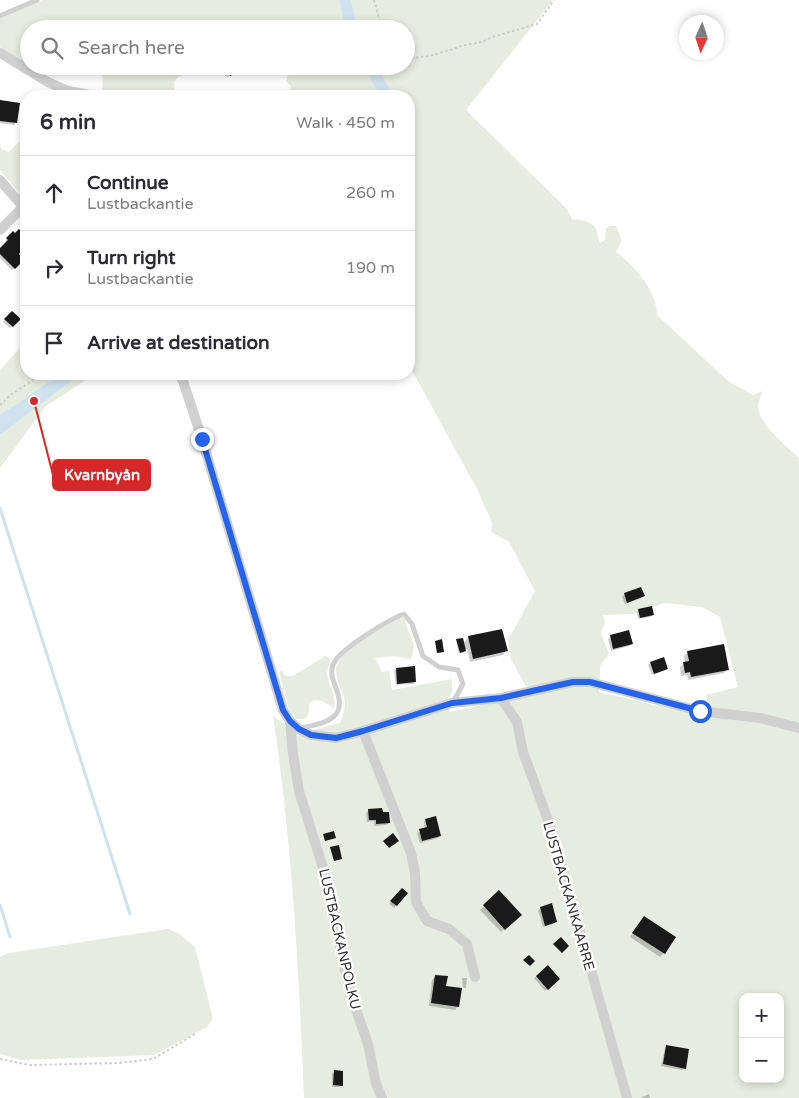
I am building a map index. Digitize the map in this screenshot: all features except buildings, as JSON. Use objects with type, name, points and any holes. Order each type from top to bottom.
[{"type":"street","points":[[0,53],[20,65]]},
{"type":"street","points":[[36,75],[68,90]]},
{"type":"street","points":[[0,180],[20,202]]},
{"type":"street","points":[[0,230],[20,212]]},
{"type":"street","points":[[182,380],[202,439],[283,710],[290,721],[299,729],[311,735],[336,738],[452,703],[501,698],[555,684],[573,682],[590,682],[700,711],[760,718],[799,728]]},
{"type":"street","name":"LUSTBACKANKAARRE","points":[[501,698],[517,722],[523,752],[551,828],[626,1098]]},
{"type":"street","name":"LUSTBACKANPOLKU","points":[[290,721],[292,754],[300,791],[333,900],[338,943],[350,992],[368,1044],[376,1084],[382,1098]]},
{"type":"street","points":[[363,731],[411,853],[415,873],[416,902],[427,921],[448,929],[467,944],[475,977]]},
{"type":"lane","points":[[0,16],[37,0]]},
{"type":"lane","points":[[299,729],[328,722],[338,713],[341,700],[332,678],[332,668],[335,660],[350,646],[391,619],[404,614],[412,624],[423,656],[439,667],[458,670],[463,684],[452,703]]},
{"type":"path","points":[[374,0],[380,20]]},
{"type":"path","points":[[415,58],[434,55],[536,24],[554,0]]},
{"type":"path","points":[[0,405],[12,394],[33,380]]},
{"type":"path","points":[[0,1059],[30,1065],[119,1063],[153,1059],[195,1034]]},
{"type":"shaded area","points":[[42,0],[339,0],[343,20],[20,20],[20,61],[0,47],[0,19]]},
{"type":"shaded area","points":[[351,0],[553,0],[466,110],[567,209],[572,219],[593,225],[597,231],[600,243],[605,240],[606,228],[616,226],[622,240],[616,252],[637,271],[649,288],[656,306],[657,315],[728,381],[753,395],[763,391],[758,406],[759,413],[774,434],[799,458],[799,1098],[304,1098],[294,907],[280,763],[273,716],[298,734],[340,723],[345,700],[336,671],[337,664],[361,641],[399,618],[404,618],[414,647],[411,659],[396,656],[375,658],[382,672],[389,671],[392,690],[452,679],[452,692],[446,701],[450,712],[530,694],[511,659],[508,640],[535,591],[509,542],[491,532],[492,524],[477,489],[415,376],[415,90],[390,90],[381,75],[415,75],[415,20],[356,20]],"holes":[[[664,603],[702,607],[720,617],[738,687],[706,695],[710,718],[599,692],[600,666],[609,654],[601,634],[605,622],[603,615],[633,614]]]},
{"type":"shaded area","points":[[103,75],[184,75],[178,77],[174,82],[175,90],[102,90]]},
{"type":"shaded area","points":[[288,75],[368,75],[377,90],[290,90],[291,86],[286,81]]},
{"type":"shaded area","points":[[20,141],[20,194],[0,170],[0,142],[1,149],[9,152]]},
{"type":"shaded area","points":[[20,348],[20,380],[51,380],[0,414],[0,370]]},
{"type":"shaded area","points":[[73,380],[86,380],[46,406],[0,468],[0,435]]},
{"type":"shaded area","points":[[325,656],[331,659],[327,674],[334,695],[334,708],[318,700],[309,704],[309,712],[304,719],[297,719],[288,707],[279,672],[282,671],[286,676],[293,676]]},
{"type":"shaded area","points":[[168,929],[178,933],[195,947],[213,1018],[207,1027],[154,1055],[22,1060],[0,1054],[0,957],[9,953]]},
{"type":"water","points":[[339,0],[351,0],[356,20],[343,20]]},
{"type":"water","points":[[368,75],[381,75],[390,90],[377,90]]},
{"type":"water","points":[[51,380],[73,380],[0,435],[0,414]]},
{"type":"waterway","points":[[0,508],[130,914]]},
{"type":"waterway","points":[[0,905],[10,937]]},
{"type":"place","name":"Kvarnbyån","points":[[34,401]]},
{"type":"route","points":[[202,439],[283,710],[290,721],[299,729],[311,735],[336,738],[452,703],[501,698],[555,684],[573,682],[590,682],[700,711]]}]
